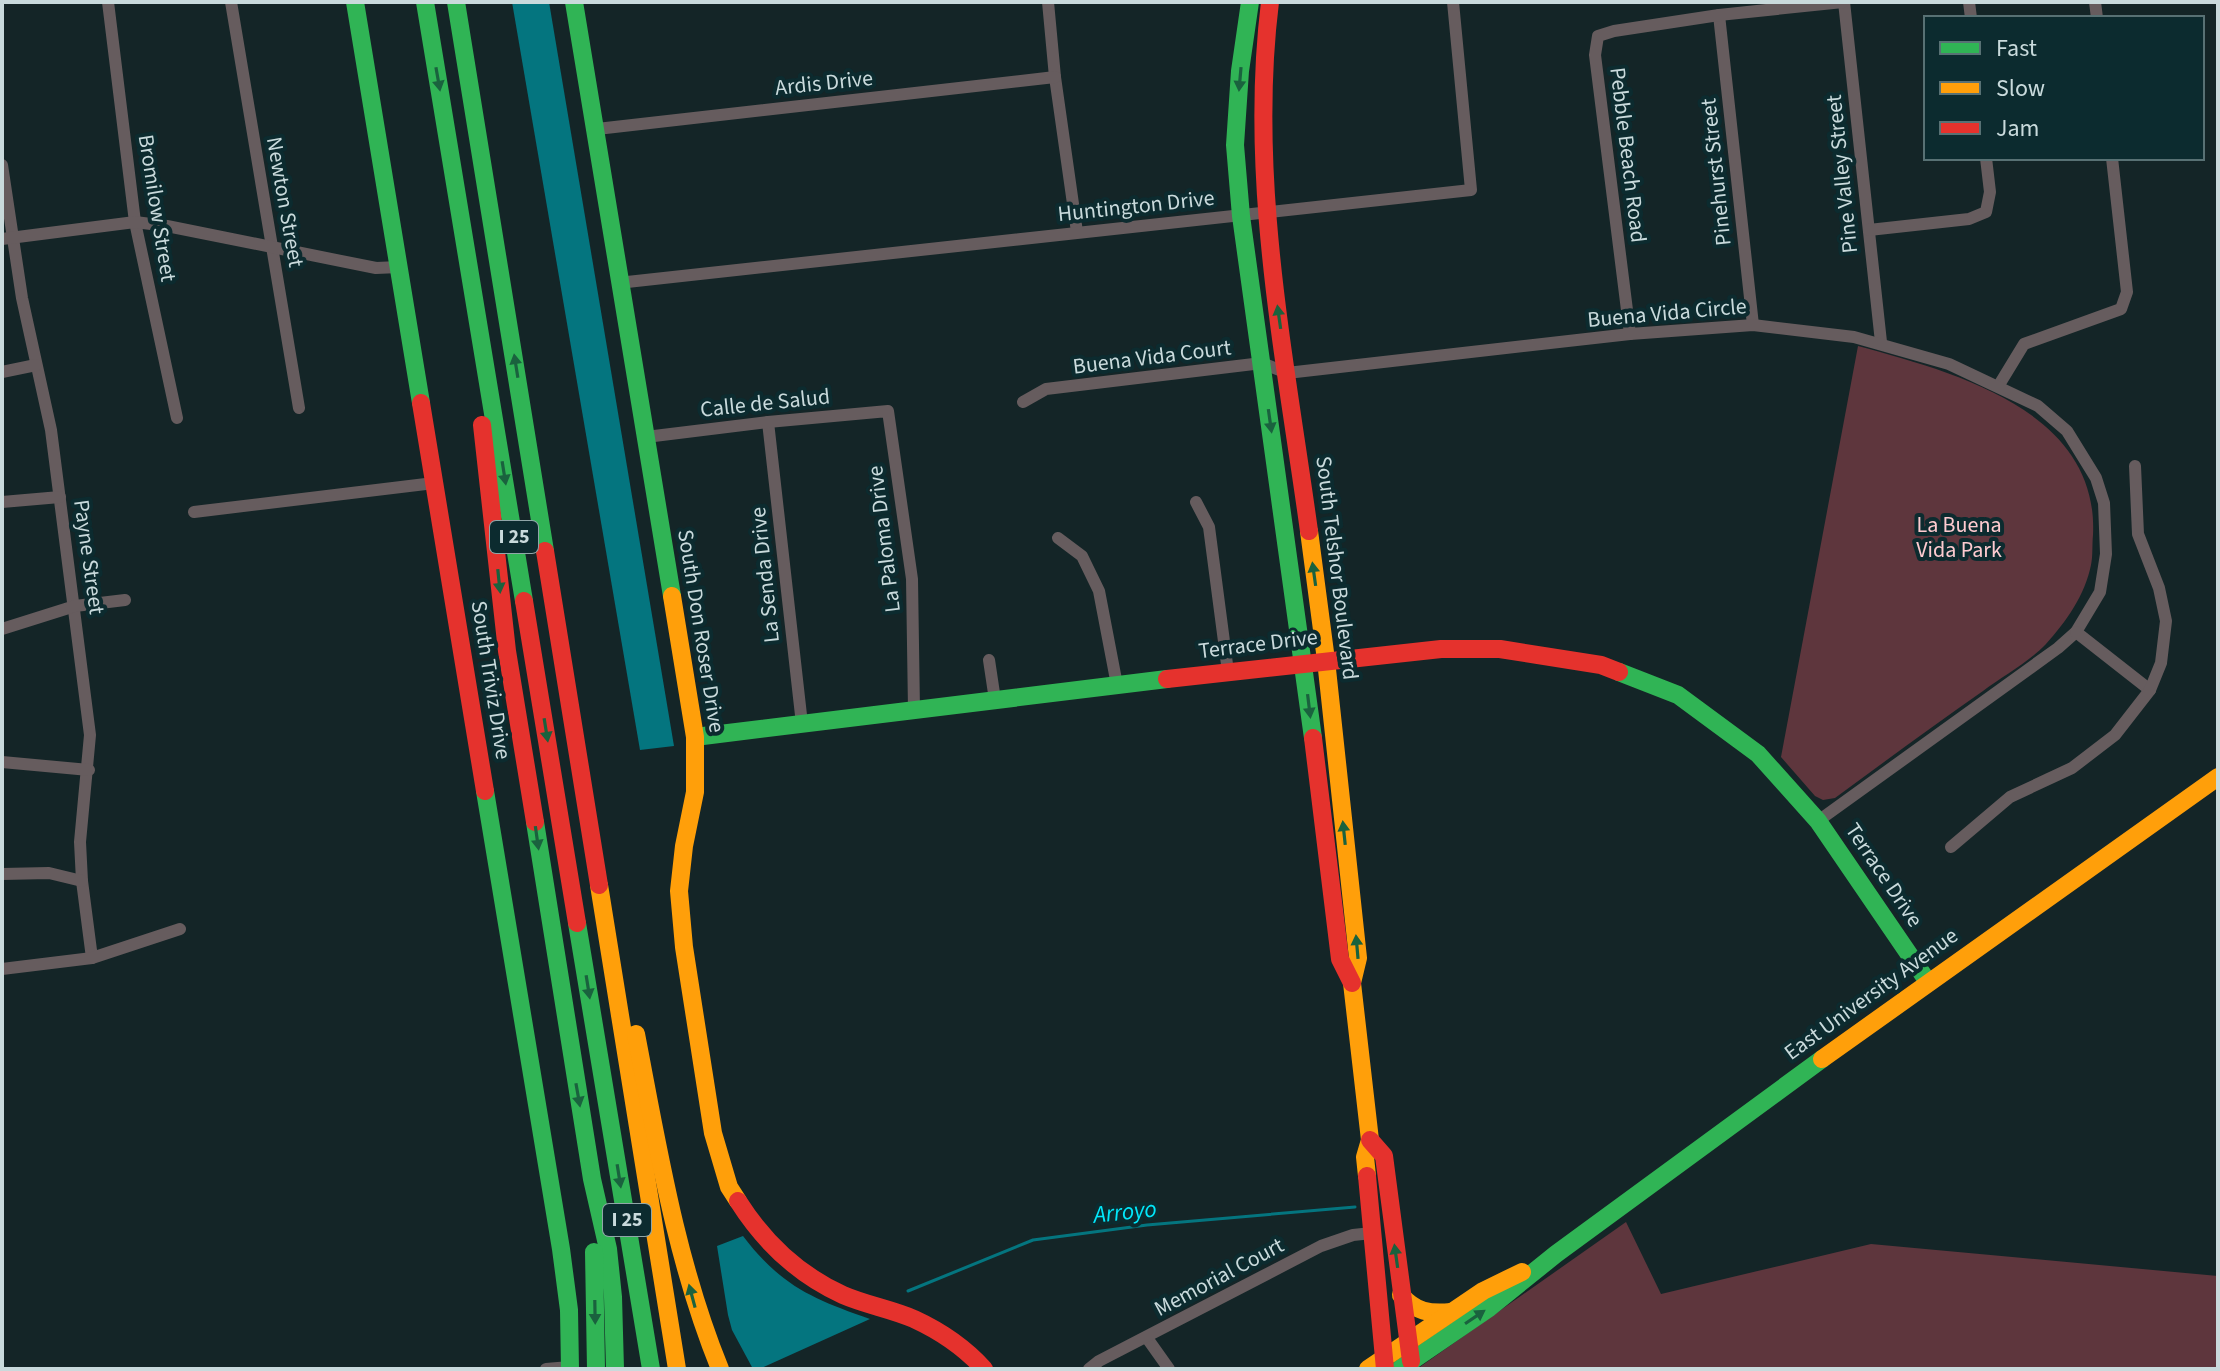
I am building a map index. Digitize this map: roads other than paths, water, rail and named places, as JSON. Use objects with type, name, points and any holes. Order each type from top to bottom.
[{"type":"main road","name":"South Triviz Drive","points":[[355,2],[561,1249],[569,1310],[570,1368]]},
{"type":"main road","name":"I 25","points":[[425,2],[651,1369]]},
{"type":"main road","name":"I 25","points":[[456,2],[677,1369]]},
{"type":"main road","name":"South Don Roser Drive","points":[[574,2],[695,737],[695,792],[679,891],[684,947],[713,1133],[729,1187],[756,1229],[801,1272],[844,1295],[914,1319],[968,1351],[984,1369]]},
{"type":"main road","name":"South Telshor Boulevard","points":[[1250,2],[1240,71],[1235,145],[1241,216],[1304,663],[1343,911],[1358,958],[1352,983]]},
{"type":"main road","name":"South Telshor Boulevard","points":[[1270,2],[1264,42],[1259,141],[1326,660],[1343,911],[1340,959],[1352,983],[1370,1140],[1365,1157],[1385,1363]]},
{"type":"main road","points":[[458,197],[507,651],[560,993],[613,1296],[615,1369]]},
{"type":"main road","name":"Terrace Drive","points":[[695,737],[1326,660],[1484,648],[1601,665],[1678,695],[1758,754],[1818,821],[1928,982]]},
{"type":"main road","name":"East University Avenue","points":[[1368,1369],[1385,1363],[1408,1361],[1489,1308],[1556,1254],[1928,982],[2218,777]]},
{"type":"main road","points":[[594,858],[626,981],[684,1265],[701,1326],[720,1369]]},
{"type":"main road","name":"South Telshor Boulevard","points":[[1370,1140],[1384,1156],[1408,1361]]},
{"type":"main road","points":[[592,1179],[596,1369]]},
{"type":"main road","name":"East University Avenue","points":[[1408,1361],[1453,1312],[1483,1291],[1556,1254]]},
{"type":"main road","points":[[1401,1295],[1408,1305],[1420,1313],[1453,1312]]},
{"type":"street","name":"Bromilow Street","points":[[108,2],[135,222],[177,418]]},
{"type":"street","name":"Newton Street","points":[[231,2],[299,408]]},
{"type":"street","points":[[1048,2],[1055,77],[1077,232]]},
{"type":"street","name":"Huntington Drive","points":[[618,283],[1471,190],[1453,2]]},
{"type":"street","name":"Pebble Beach Road","points":[[1630,334],[1595,55],[1598,36],[1719,15],[1843,2]]},
{"type":"street","name":"Pine Valley Street","points":[[1843,2],[1881,342]]},
{"type":"street","name":"Pinehurst Street","points":[[1719,15],[1753,325]]},
{"type":"street","name":"Ardis Drive","points":[[597,129],[1055,77]]},
{"type":"street","points":[[1869,230],[1969,219],[1986,212],[1990,192],[1986,160]]},
{"type":"street","points":[[1999,385],[2024,344],[2121,309],[2127,292],[2112,160]]},
{"type":"street","name":"Payne Street","points":[[2,165],[7,239],[51,430],[90,735],[89,770],[81,813],[82,881],[92,958]]},
{"type":"street","points":[[7,239],[135,222],[376,268],[399,267]]},
{"type":"street","name":"Buena Vida Circle","points":[[1287,373],[1630,334],[1753,325],[1881,342],[1949,364],[2038,406],[2067,431],[2096,478],[2104,503],[2106,554],[2100,592],[2076,632],[2058,648],[1818,821]]},
{"type":"street","name":"Buena Vida Court","points":[[1023,402],[1046,389],[1262,363],[1287,373]]},
{"type":"street","points":[[2,372],[36,365]]},
{"type":"street","name":"Calle de Salud","points":[[646,437],[888,411]]},
{"type":"street","name":"La Paloma Drive","points":[[888,411],[912,579],[914,710]]},
{"type":"street","name":"La Senda Drive","points":[[768,422],[802,724]]},
{"type":"street","points":[[1951,847],[2010,797],[2072,768],[2115,735],[2150,690],[2161,663],[2166,621],[2159,588],[2138,534],[2135,466]]},
{"type":"street","points":[[194,512],[434,483]]},
{"type":"street","points":[[2,502],[60,497]]},
{"type":"street","points":[[1196,502],[1209,527],[1228,672]]},
{"type":"street","points":[[1058,538],[1082,556],[1099,591],[1117,685]]},
{"type":"street","points":[[2,629],[75,606],[125,600]]},
{"type":"street","points":[[2076,632],[2150,690]]},
{"type":"street","points":[[989,660],[995,700]]},
{"type":"street","points":[[2,762],[89,770]]},
{"type":"street","points":[[2,874],[49,873],[82,881]]},
{"type":"street","points":[[2,969],[92,958],[180,929]]},
{"type":"street","name":"Memorial Court","points":[[1089,1369],[1321,1246],[1353,1235],[1372,1233]]},
{"type":"street","points":[[1147,1338],[1169,1369]]},
{"type":"street","points":[[546,1369],[570,1368]]},
{"type":"water","points":[[512,2],[549,2],[674,746],[640,750]]},
{"type":"water","points":[[743,1236],[771,1267],[799,1289],[870,1319],[753,1369],[732,1330],[717,1246]]},
{"type":"waterway","name":"Arroyo","points":[[908,1291],[1033,1240],[1147,1225],[1355,1207]]},
{"type":"park label","name":"La Buena Vida Park","points":[[1959,538]]}]
